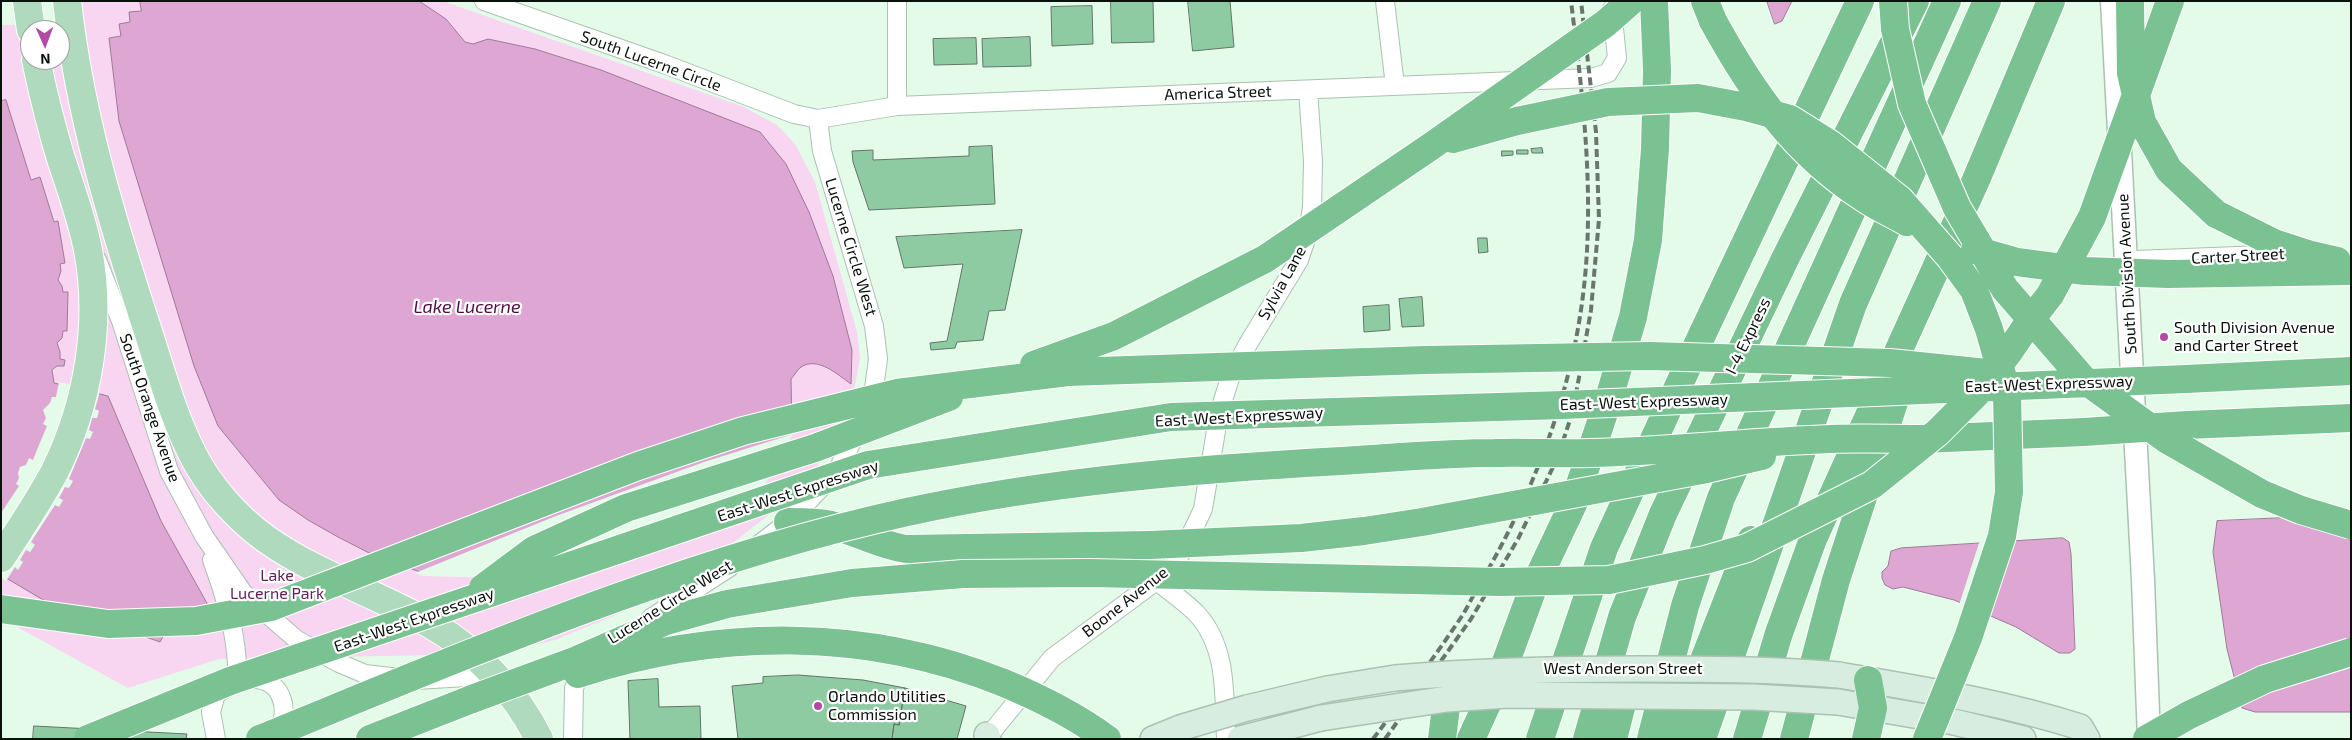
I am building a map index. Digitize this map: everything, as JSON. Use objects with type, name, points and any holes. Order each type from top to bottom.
[{"type":"highway","points":[[459,605],[534,550],[626,508],[815,448],[1114,336],[1265,259],[1433,145],[1606,22],[1631,1]]},
{"type":"highway","points":[[1471,739],[1504,667],[1532,591],[1574,502],[1610,395],[1633,317],[1648,240],[1655,149],[1657,70],[1654,1]]},
{"type":"highway","points":[[1540,739],[1604,548],[1701,337],[1860,1]]},
{"type":"highway","points":[[1893,1],[1896,29],[1912,104],[1957,208],[2006,289],[2083,379],[2166,439],[2262,494],[2301,510],[2351,525]]},
{"type":"highway","name":"I-4 Express","points":[[1587,739],[1622,617],[1663,514],[1785,259],[1915,1]]},
{"type":"highway","points":[[1650,739],[1685,606],[1720,498],[1947,1]]},
{"type":"highway","points":[[1676,739],[1684,711],[1763,509],[1987,1]]},
{"type":"highway","points":[[1747,739],[1778,633],[1813,538],[1976,180],[2051,1]]},
{"type":"highway","points":[[370,739],[572,662],[666,621],[727,604],[852,583],[963,574],[1080,573],[1199,574],[1500,582],[1609,580],[1705,560],[1747,548],[1872,485],[1938,432],[1980,390],[2011,350],[2029,322],[2050,295],[2092,217],[2170,1]]},
{"type":"highway","points":[[2117,6],[2142,122],[2169,170],[2216,214],[2274,243],[2311,256],[2351,264]]},
{"type":"highway","points":[[1709,11],[1742,72],[1764,106],[1822,166],[1863,198],[1908,222],[1962,246],[2017,262],[2085,272],[2168,274],[2351,270]]},
{"type":"highway","points":[[1433,145],[1517,120],[1608,102],[1698,98],[1746,107],[1790,119],[1830,144],[1900,200],[1950,256],[1974,290],[1990,329],[2006,392],[2009,492],[2002,536],[1968,638],[1927,739]]},
{"type":"highway","points":[[1794,739],[1836,580],[1884,429],[1976,180]]},
{"type":"highway","points":[[1702,739],[1853,304]]},
{"type":"highway","points":[[1,609],[108,624],[196,621],[271,608],[638,466],[743,431],[897,393],[1068,372],[1415,360],[1650,356],[1890,363],[2083,382]]},
{"type":"highway","name":"East-West Expressway","points":[[88,739],[230,681],[868,465],[1171,417],[1563,405],[2351,371]]},
{"type":"highway","points":[[260,739],[449,662],[644,588],[814,535],[906,512],[997,494],[1181,471],[1492,453],[1592,453],[1832,439],[1924,439],[2351,418]]},
{"type":"highway","points":[[788,522],[809,522],[829,525],[883,545],[906,549],[1150,545],[1301,538],[1422,522],[1707,469],[1832,439]]},
{"type":"highway","points":[[472,699],[538,687],[592,670],[680,650],[754,640],[813,640],[872,646],[938,660],[976,672],[1048,703],[1107,739]]},
{"type":"highway","points":[[2148,739],[2189,715],[2265,679],[2351,652]]},
{"type":"highway","points":[[1613,739],[1631,669]]},
{"type":"highway","points":[[1442,739],[1447,699],[1458,672]]},
{"type":"highway","points":[[1866,739],[1873,708],[1868,680]]},
{"type":"main road","points":[[27,1],[30,20]]},
{"type":"main road","name":"South Orange Avenue","points":[[68,1],[80,88],[108,204],[173,408],[193,456],[207,479],[237,513],[265,538],[316,568],[431,624],[452,638],[495,676],[514,698],[539,739]]},
{"type":"main road","name":"South Orange Avenue","points":[[38,70],[54,135],[80,217]]},
{"type":"main road","points":[[1,558],[54,471],[76,416],[85,384],[91,346],[93,298],[90,266],[80,217]]},
{"type":"main road","name":"West Anderson Street","points":[[1153,739],[1180,728],[1247,708],[1327,689],[1382,680],[1458,672],[1631,669],[1744,669],[1839,675],[1980,701],[2052,718],[2080,727],[2087,739]]},
{"type":"main road","name":"West Anderson Street","points":[[1240,739],[1321,718],[1447,699],[1508,695],[1753,697],[1838,702],[1954,722],[2023,739]]},
{"type":"street","points":[[896,1],[897,106]]},
{"type":"street","points":[[1385,1],[1396,86]]},
{"type":"street","name":"America Street","points":[[818,118],[897,106],[1591,78],[1608,73],[1617,58],[1611,1]]},
{"type":"street","name":"South Lucerne Circle","points":[[488,2],[667,65],[794,114],[818,118]]},
{"type":"street","name":"South Division Avenue","points":[[2117,6],[2126,260],[2143,580],[2148,739]]},
{"type":"street","name":"Sylvia Lane","points":[[1216,438],[1219,413],[1230,378],[1248,344],[1299,260],[1307,236],[1312,208],[1313,161],[1308,90]]},
{"type":"street","name":"Lucerne Circle West","points":[[495,676],[521,674],[553,666],[598,646],[651,618],[718,576],[788,522],[837,471],[862,422],[874,388],[878,359],[874,326],[822,151],[818,118]]},
{"type":"street","name":"South Orange Avenue","points":[[80,217],[121,321],[169,471],[204,536],[239,587],[263,613],[297,640],[339,663],[365,674],[416,680],[495,676]]},
{"type":"street","name":"Carter Street","points":[[2126,260],[2351,251]]},
{"type":"street","name":"Boone Avenue","points":[[987,738],[1052,658],[1157,581],[1182,551],[1203,509],[1216,438]]},
{"type":"street","points":[[204,536],[220,580],[232,627],[238,669],[237,682]]},
{"type":"street","points":[[1157,581],[1196,614],[1213,636],[1223,668],[1226,739]]},
{"type":"street","points":[[573,739],[572,703],[576,681],[582,668],[598,646]]},
{"type":"street","points":[[216,739],[211,712],[216,694],[237,682],[253,678],[271,683],[282,697],[285,712],[279,732],[274,739]]},
{"type":"green space","name":"Lake Lucerne Park","points":[[82,1],[140,1],[141,11],[121,36],[109,38],[112,62],[218,426],[279,500],[308,520],[338,537],[375,556],[423,573],[792,432],[791,379],[801,367],[807,364],[820,365],[827,368],[851,384],[601,70],[535,49],[489,39],[473,44],[465,42],[446,19],[419,1],[443,1],[744,107],[777,125],[795,144],[815,182],[857,332],[860,358],[854,391],[839,429],[815,470],[795,494],[681,584],[623,612],[555,640],[494,654],[219,659],[128,688],[1,618],[1,575],[45,601],[160,642],[170,623],[208,605],[161,521],[108,396],[54,383],[53,379],[54,370],[64,360],[60,359],[60,352],[57,346],[63,331],[67,331],[67,292],[63,293],[58,280],[61,271],[60,264],[64,263],[58,222],[54,223],[40,177],[31,180],[6,101],[1,101],[1,25],[20,25],[20,70],[70,70],[70,23],[81,23]]},
{"type":"water","name":"Lake Lucerne","points":[[140,1],[419,1],[446,19],[465,42],[473,44],[488,39],[535,49],[601,70],[760,132],[786,164],[809,212],[833,276],[852,350],[851,384],[821,365],[807,364],[798,370],[791,379],[792,432],[760,487],[423,573],[375,556],[338,537],[308,520],[279,500],[218,426],[194,366],[119,121],[109,38],[121,36],[119,24],[130,22],[129,12],[141,11]]},
{"type":"water","points":[[1767,1],[1792,1],[1782,21],[1775,24]]},
{"type":"water","points":[[6,100],[31,180],[40,177],[54,222],[58,221],[65,263],[60,264],[61,271],[58,280],[63,292],[68,292],[67,331],[63,331],[62,338],[57,343],[60,359],[65,360],[64,366],[57,366],[52,370],[54,383],[108,396],[161,521],[208,605],[206,614],[170,624],[160,642],[45,601],[1,575],[1,101]]},
{"type":"water","points":[[2351,515],[2351,712],[2255,712],[2242,708],[2227,649],[2213,552],[2217,521]]},
{"type":"water","points":[[2063,538],[2069,542],[2071,554],[2075,649],[2070,653],[2059,653],[2016,627],[1954,600],[1903,587],[1893,589],[1885,585],[1882,578],[1882,572],[1888,566],[1891,551],[1901,548]]},
{"type":"pier","points":[[59,382],[100,391],[95,409],[99,411],[97,418],[92,418],[89,430],[93,432],[90,439],[86,438],[69,479],[73,481],[69,488],[65,487],[59,498],[63,500],[59,507],[55,505],[31,542],[35,545],[30,552],[26,550],[20,560],[23,562],[18,570],[15,567],[6,581],[1,578],[1,513],[19,486],[16,484],[19,478],[20,467],[26,465],[29,458],[33,460],[47,426],[43,424],[46,418],[43,410],[50,403],[52,397],[56,397]]},
{"type":"pier","points":[[793,434],[763,488],[501,578],[423,576],[415,573],[556,516],[704,462]]},
{"type":"pier","points":[[2008,538],[1982,615],[1959,605],[1980,540]]},
{"type":"building","points":[[1111,1],[1153,1],[1154,42],[1112,43]]},
{"type":"building","points":[[1188,1],[1230,1],[1234,47],[1193,51]]},
{"type":"building","points":[[1092,6],[1093,44],[1052,46],[1051,7]]},
{"type":"building","points":[[1030,37],[1031,66],[983,67],[982,39]]},
{"type":"building","points":[[976,38],[977,64],[934,65],[933,39]]},
{"type":"building","points":[[992,146],[995,204],[869,210],[853,162],[852,151],[873,150],[873,160],[969,156],[969,147]]},
{"type":"building","points":[[1542,148],[1543,153],[1532,153],[1531,149]]},
{"type":"building","points":[[1517,150],[1528,150],[1528,154],[1517,154]]},
{"type":"building","points":[[1502,151],[1513,151],[1513,155],[1502,156]]},
{"type":"building","points":[[1022,230],[1005,310],[989,311],[983,340],[957,342],[955,348],[931,350],[930,343],[947,341],[963,264],[904,268],[896,237]]},
{"type":"building","points":[[1478,238],[1487,238],[1488,252],[1479,253]]},
{"type":"building","points":[[1422,297],[1424,326],[1402,327],[1399,299]]},
{"type":"building","points":[[1389,305],[1390,330],[1364,332],[1363,307]]},
{"type":"building","name":"Orlando Utilities Commission","points":[[798,675],[863,680],[905,688],[899,725],[894,724],[892,739],[738,739],[732,686],[763,683],[763,677]]},
{"type":"building","points":[[658,679],[659,707],[700,706],[701,739],[630,739],[628,681]]},
{"type":"building","points":[[905,688],[966,706],[957,739],[892,739],[894,724],[899,725]]},
{"type":"building","points":[[34,726],[187,734],[186,739],[33,739]]},
{"type":"railway","points":[[1373,739],[1462,616],[1505,539],[1544,452],[1559,408],[1580,316],[1586,268],[1588,219],[1581,83],[1571,1]]},
{"type":"railway","points":[[1385,739],[1471,619],[1518,539],[1557,459],[1573,411],[1591,310],[1599,219],[1596,132],[1581,1]]},
{"type":"place","name":"South Division Avenue and Carter Street","points":[[2164,337]]},
{"type":"place","name":"Orlando Utilities Commission","points":[[818,706]]}]
